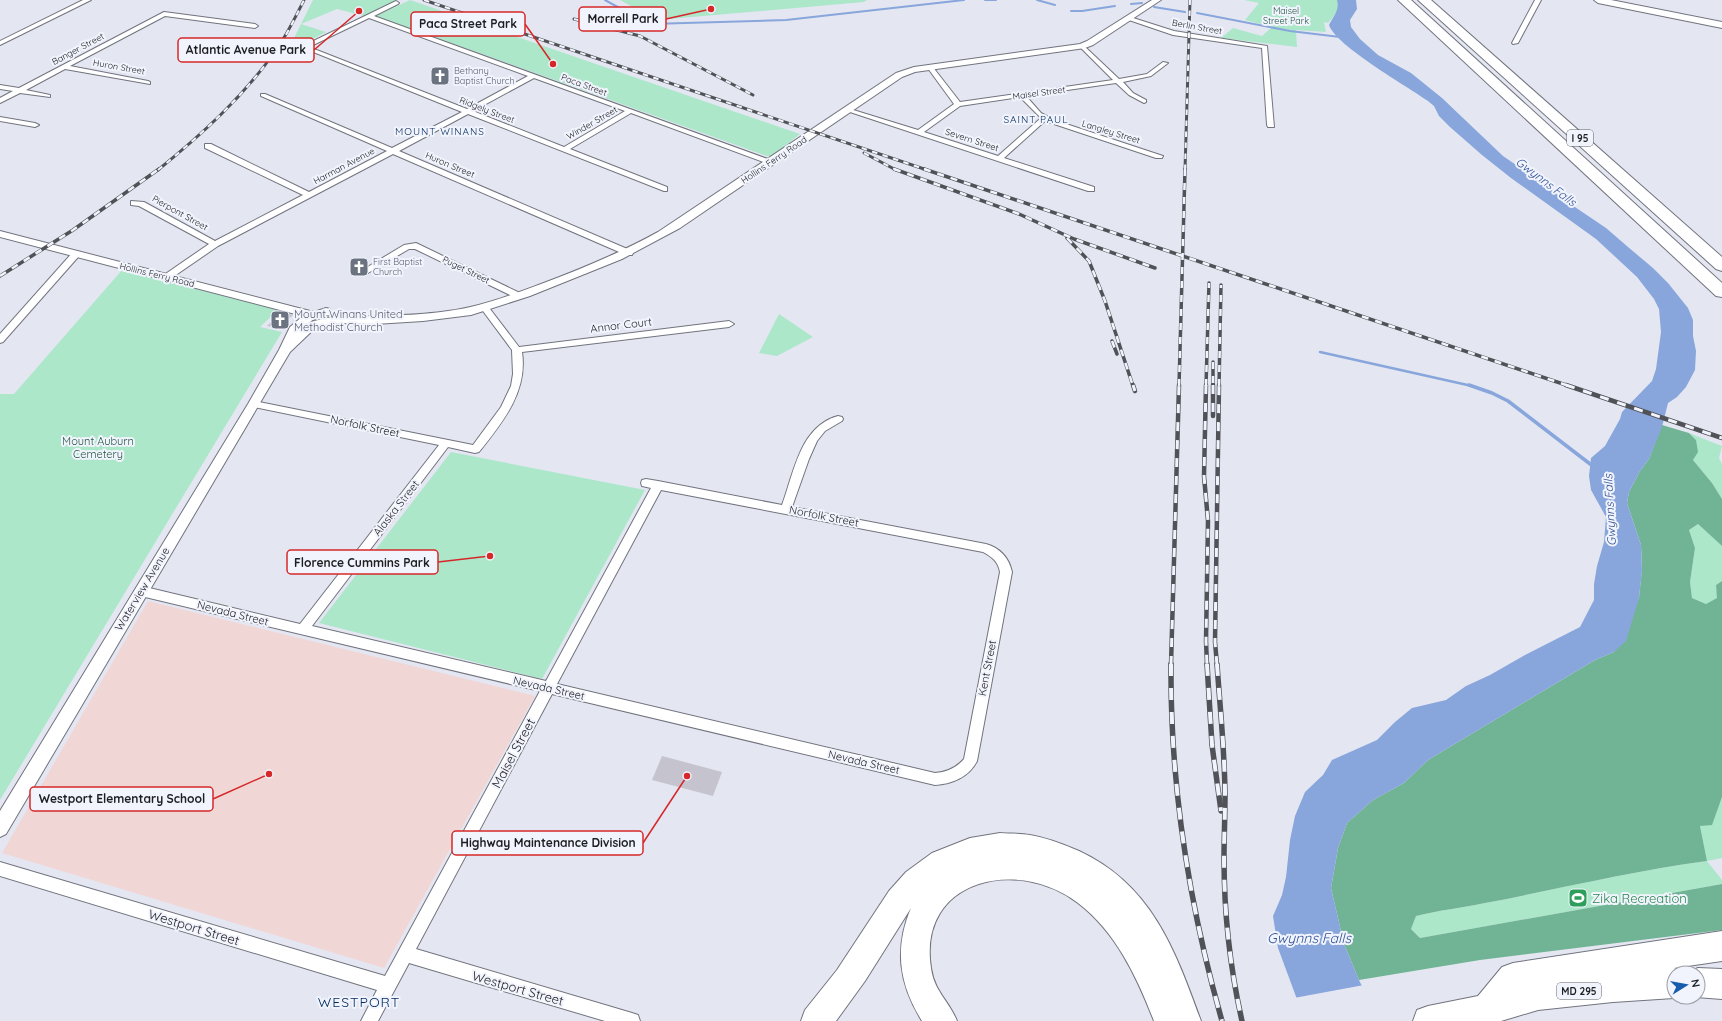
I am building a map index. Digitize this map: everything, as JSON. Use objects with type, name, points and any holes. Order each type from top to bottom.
[{"type":"highway","points":[[1393,0],[1443,44],[1486,77]]},
{"type":"highway","name":"I 95","points":[[1404,0],[1486,77],[1638,213],[1722,292]]},
{"type":"highway","name":"I 95","points":[[1424,0],[1722,266]]},
{"type":"highway","points":[[816,1021],[844,986],[895,907],[906,892],[916,882],[943,862],[958,856],[983,848],[1010,846],[1043,850],[1072,861],[1098,877],[1123,898],[1133,910],[1153,942],[1186,1021]]},
{"type":"highway","points":[[942,1021],[929,1005],[917,977],[914,944],[920,920],[932,898],[953,880],[981,868],[994,865],[1010,865],[1040,870],[1074,883],[1089,893],[1105,908],[1130,942],[1144,966],[1169,1021]]},
{"type":"highway","points":[[1486,1010],[1513,978],[1722,946]]},
{"type":"highway","points":[[1706,983],[1722,984]]},
{"type":"highway","name":"MD 295","points":[[1428,1021],[1486,1010],[1538,995],[1613,987],[1666,984]]},
{"type":"main road","points":[[1598,0],[1722,25]]},
{"type":"main road","points":[[1614,0],[1722,22]]},
{"type":"street","points":[[0,43],[88,0]]},
{"type":"street","name":"Hollins Ferry Road","points":[[0,234],[168,277],[321,319],[376,320],[388,318],[440,317],[484,307],[519,296],[629,253],[676,226],[899,75],[930,67],[1082,46],[1090,43],[1157,0]]},
{"type":"street","points":[[1515,43],[1538,0]]},
{"type":"street","points":[[368,16],[396,3]]},
{"type":"street","name":"Banger Street","points":[[0,101],[164,14],[255,26]]},
{"type":"street","name":"Ridgely Street","points":[[368,16],[304,47],[664,189]]},
{"type":"street","name":"Paca Street","points":[[368,16],[772,162]]},
{"type":"street","name":"Berlin Street","points":[[1128,18],[1173,33],[1265,47],[1271,125]]},
{"type":"street","points":[[1082,46],[1131,94],[1144,101]]},
{"type":"street","name":"Maisel Street","points":[[919,133],[958,104],[1022,96],[1144,77],[1165,63]]},
{"type":"street","name":"Huron Street","points":[[63,67],[148,83]]},
{"type":"street","points":[[930,67],[958,104]]},
{"type":"street","name":"Harman Avenue","points":[[168,277],[215,244],[533,76]]},
{"type":"street","points":[[0,87],[48,96]]},
{"type":"street","name":"Huron Street","points":[[263,95],[629,253]]},
{"type":"street","name":"Langley Street","points":[[1022,96],[1044,119],[1060,126],[1159,156]]},
{"type":"street","name":"Severn Street","points":[[848,110],[1091,188]]},
{"type":"street","name":"Winder Street","points":[[564,150],[630,111]]},
{"type":"street","points":[[0,119],[35,125]]},
{"type":"street","points":[[999,159],[1044,119]]},
{"type":"street","points":[[208,146],[310,195]]},
{"type":"street","name":"Pierpont Street","points":[[134,202],[142,204],[215,244]]},
{"type":"street","name":"Puget Street","points":[[365,271],[404,248],[412,246],[420,248],[519,296]]},
{"type":"street","points":[[0,340],[76,254]]},
{"type":"street","points":[[484,307],[517,350]]},
{"type":"street","name":"Hollins Ferry Road","points":[[321,319],[326,312],[378,314],[388,318]]},
{"type":"street","name":"Waterview Avenue","points":[[0,828],[286,350],[304,331],[321,319]]},
{"type":"street","name":"Annor Court","points":[[517,350],[729,324]]},
{"type":"street","name":"Norfolk Street","points":[[254,404],[476,449],[500,417],[513,393],[519,365],[517,350]]},
{"type":"street","points":[[786,509],[811,443],[817,433],[826,425],[838,419]]},
{"type":"street","name":"Alaska Street","points":[[302,630],[446,443]]},
{"type":"street","name":"Maisel Street","points":[[369,1021],[548,688],[652,484]]},
{"type":"street","name":"Norfolk Street","points":[[652,484],[986,548],[1000,556]]},
{"type":"street","name":"Kent Street","points":[[956,774],[965,768],[970,761],[1006,572],[1005,563],[1000,556]]},
{"type":"street","name":"Nevada Street","points":[[141,591],[935,779],[944,780],[956,774]]},
{"type":"street","name":"Westport Street","points":[[0,869],[388,985]]},
{"type":"street","name":"Westport Street","points":[[405,954],[632,1021]]},
{"type":"shaded area","points":[[148,601],[535,696],[384,968],[2,853]]},
{"type":"green space","points":[[313,0],[396,0],[364,16],[337,9],[301,24]]},
{"type":"green space","points":[[410,0],[800,134],[772,156],[767,156],[376,16]]},
{"type":"green space","points":[[620,0],[867,0],[864,2],[669,19],[649,16]]},
{"type":"green space","name":"Maisel Street Park","points":[[1244,0],[1342,0],[1339,10],[1328,23],[1324,22],[1326,32],[1296,30],[1297,47],[1221,38],[1233,28],[1262,36],[1272,27],[1245,20],[1259,3]]},
{"type":"green space","points":[[301,24],[326,32],[301,45],[293,45],[295,36]]},
{"type":"green space","name":"Mount Auburn Cemetery","points":[[122,270],[278,310],[260,327],[282,332],[0,800],[0,394],[14,394]]},
{"type":"green space","points":[[779,314],[813,337],[777,356],[759,353]]},
{"type":"green space","points":[[1662,425],[1689,433],[1696,440],[1698,452],[1693,460],[1712,483],[1722,499],[1722,546],[1698,524],[1689,530],[1695,548],[1690,582],[1692,598],[1706,604],[1717,598],[1716,585],[1722,581],[1722,797],[1712,825],[1700,826],[1707,861],[1623,875],[1416,916],[1411,929],[1420,938],[1722,884],[1722,930],[1480,960],[1359,980],[1344,944],[1331,888],[1338,848],[1347,823],[1373,800],[1404,783],[1428,760],[1595,660],[1614,652],[1639,598],[1642,569],[1641,545],[1627,503],[1629,492],[1640,471],[1649,459]]},
{"type":"green space","points":[[1689,433],[1722,446],[1719,458],[1722,464],[1722,499],[1712,483],[1693,460],[1696,440]]},
{"type":"green space","points":[[451,452],[645,490],[542,679],[319,623]]},
{"type":"green space","points":[[1698,524],[1722,546],[1722,581],[1716,585],[1718,598],[1706,604],[1692,598],[1690,582],[1695,548],[1689,530]]},
{"type":"green space","points":[[1722,797],[1722,858],[1707,861],[1700,826],[1717,809]]},
{"type":"green space","name":"Zika Recreation","points":[[1707,861],[1722,880],[1722,884],[1420,938],[1411,929],[1416,916],[1623,875]]},
{"type":"water","name":"Gwynns Falls","points":[[1337,0],[1356,0],[1357,9],[1350,20],[1351,27],[1360,39],[1378,55],[1411,73],[1442,98],[1503,156],[1606,228],[1653,268],[1668,283],[1688,308],[1693,320],[1693,336],[1696,351],[1695,370],[1686,387],[1677,397],[1668,403],[1662,427],[1649,459],[1640,471],[1629,492],[1627,503],[1641,545],[1642,570],[1639,598],[1626,641],[1614,652],[1595,660],[1428,760],[1404,783],[1373,800],[1347,823],[1338,848],[1331,888],[1344,944],[1359,980],[1379,1021],[1301,1010],[1278,948],[1273,916],[1282,895],[1286,877],[1290,840],[1295,816],[1305,792],[1323,775],[1332,760],[1377,740],[1412,708],[1446,700],[1466,686],[1490,675],[1580,627],[1594,600],[1594,584],[1597,566],[1604,542],[1606,517],[1591,490],[1589,476],[1591,458],[1605,446],[1620,419],[1622,412],[1652,381],[1656,369],[1661,332],[1659,309],[1654,299],[1637,277],[1596,239],[1511,178],[1482,155],[1439,116],[1434,106],[1428,101],[1373,65],[1344,44],[1334,34],[1329,25],[1338,7]]},
{"type":"pier","points":[[1364,985],[1381,1021],[1305,1021],[1294,998]]},
{"type":"building","name":"Mount Winans United Methodist Church","points":[[281,312],[293,315],[279,328],[267,326]]},
{"type":"building","points":[[662,756],[722,772],[713,796],[652,780]]},
{"type":"waterway","points":[[605,0],[625,11]]},
{"type":"waterway","points":[[650,24],[786,20],[964,0]]},
{"type":"waterway","points":[[985,0],[996,0]]},
{"type":"waterway","points":[[1037,0],[1055,5]]},
{"type":"waterway","points":[[1131,4],[1142,3]]},
{"type":"waterway","points":[[1071,11],[1082,11],[1115,6]]},
{"type":"waterway","points":[[1154,7],[1185,12]]},
{"type":"waterway","points":[[1197,13],[1290,31],[1340,37]]},
{"type":"waterway","points":[[1320,352],[1472,386]]},
{"type":"waterway","points":[[1472,386],[1492,393],[1508,401],[1594,467]]},
{"type":"railway","points":[[158,170],[190,143],[235,101],[262,70],[278,47],[304,0]]},
{"type":"railway","points":[[424,0],[927,170]]},
{"type":"railway","points":[[1185,170],[1190,0]]},
{"type":"railway","points":[[574,19],[640,36],[753,95]]},
{"type":"railway","points":[[864,153],[894,169]]},
{"type":"railway","points":[[0,276],[73,230],[159,169]]},
{"type":"railway","points":[[894,169],[1019,214],[1074,239],[1155,268]]},
{"type":"railway","points":[[924,169],[1183,256]]},
{"type":"railway","points":[[1183,256],[1185,169]]},
{"type":"railway","points":[[1067,238],[1089,261],[1105,301],[1133,386]]},
{"type":"railway","points":[[1179,386],[1183,256]]},
{"type":"railway","points":[[1183,256],[1569,386]]},
{"type":"railway","points":[[1206,386],[1209,283]]},
{"type":"railway","points":[[1219,386],[1221,285]]},
{"type":"railway","points":[[1112,341],[1117,354]]},
{"type":"railway","points":[[1213,362],[1213,416]]},
{"type":"railway","points":[[1133,385],[1135,391]]},
{"type":"railway","points":[[1171,665],[1179,385]]},
{"type":"railway","points":[[1206,385],[1204,476],[1208,521],[1207,665]]},
{"type":"railway","points":[[1217,665],[1215,642],[1219,385]]},
{"type":"railway","points":[[1566,385],[1722,438]]},
{"type":"railway","points":[[1207,664],[1212,745],[1221,811]]},
{"type":"railway","points":[[1217,664],[1224,764],[1224,879],[1231,961],[1242,1021]]},
{"type":"railway","points":[[1171,665],[1174,755],[1184,844],[1200,933],[1222,1021]]},
{"type":"place","name":"Morrell Park","points":[[711,9]]},
{"type":"place","name":"Atlantic Avenue Park","points":[[359,11]]},
{"type":"place","name":"Paca Street Park","points":[[553,64]]},
{"type":"place","name":"Bethany Baptist Church","points":[[440,76]]},
{"type":"place","name":"First Baptist Church","points":[[359,267]]},
{"type":"place","name":"Mount Winans United Methodist Church","points":[[280,320]]},
{"type":"place","name":"Florence Cummins Park","points":[[490,556]]},
{"type":"place","name":"Westport Elementary School","points":[[269,774]]},
{"type":"place","name":"Highway Maintenance Division","points":[[687,776]]},
{"type":"place","name":"Zika Recreation","points":[[1578,898]]},
{"type":"district","name":"SAINT PAUL","points":[[1036,119]]},
{"type":"district","name":"MOUNT WINANS","points":[[440,131]]},
{"type":"district","name":"WESTPORT","points":[[359,1002]]}]
